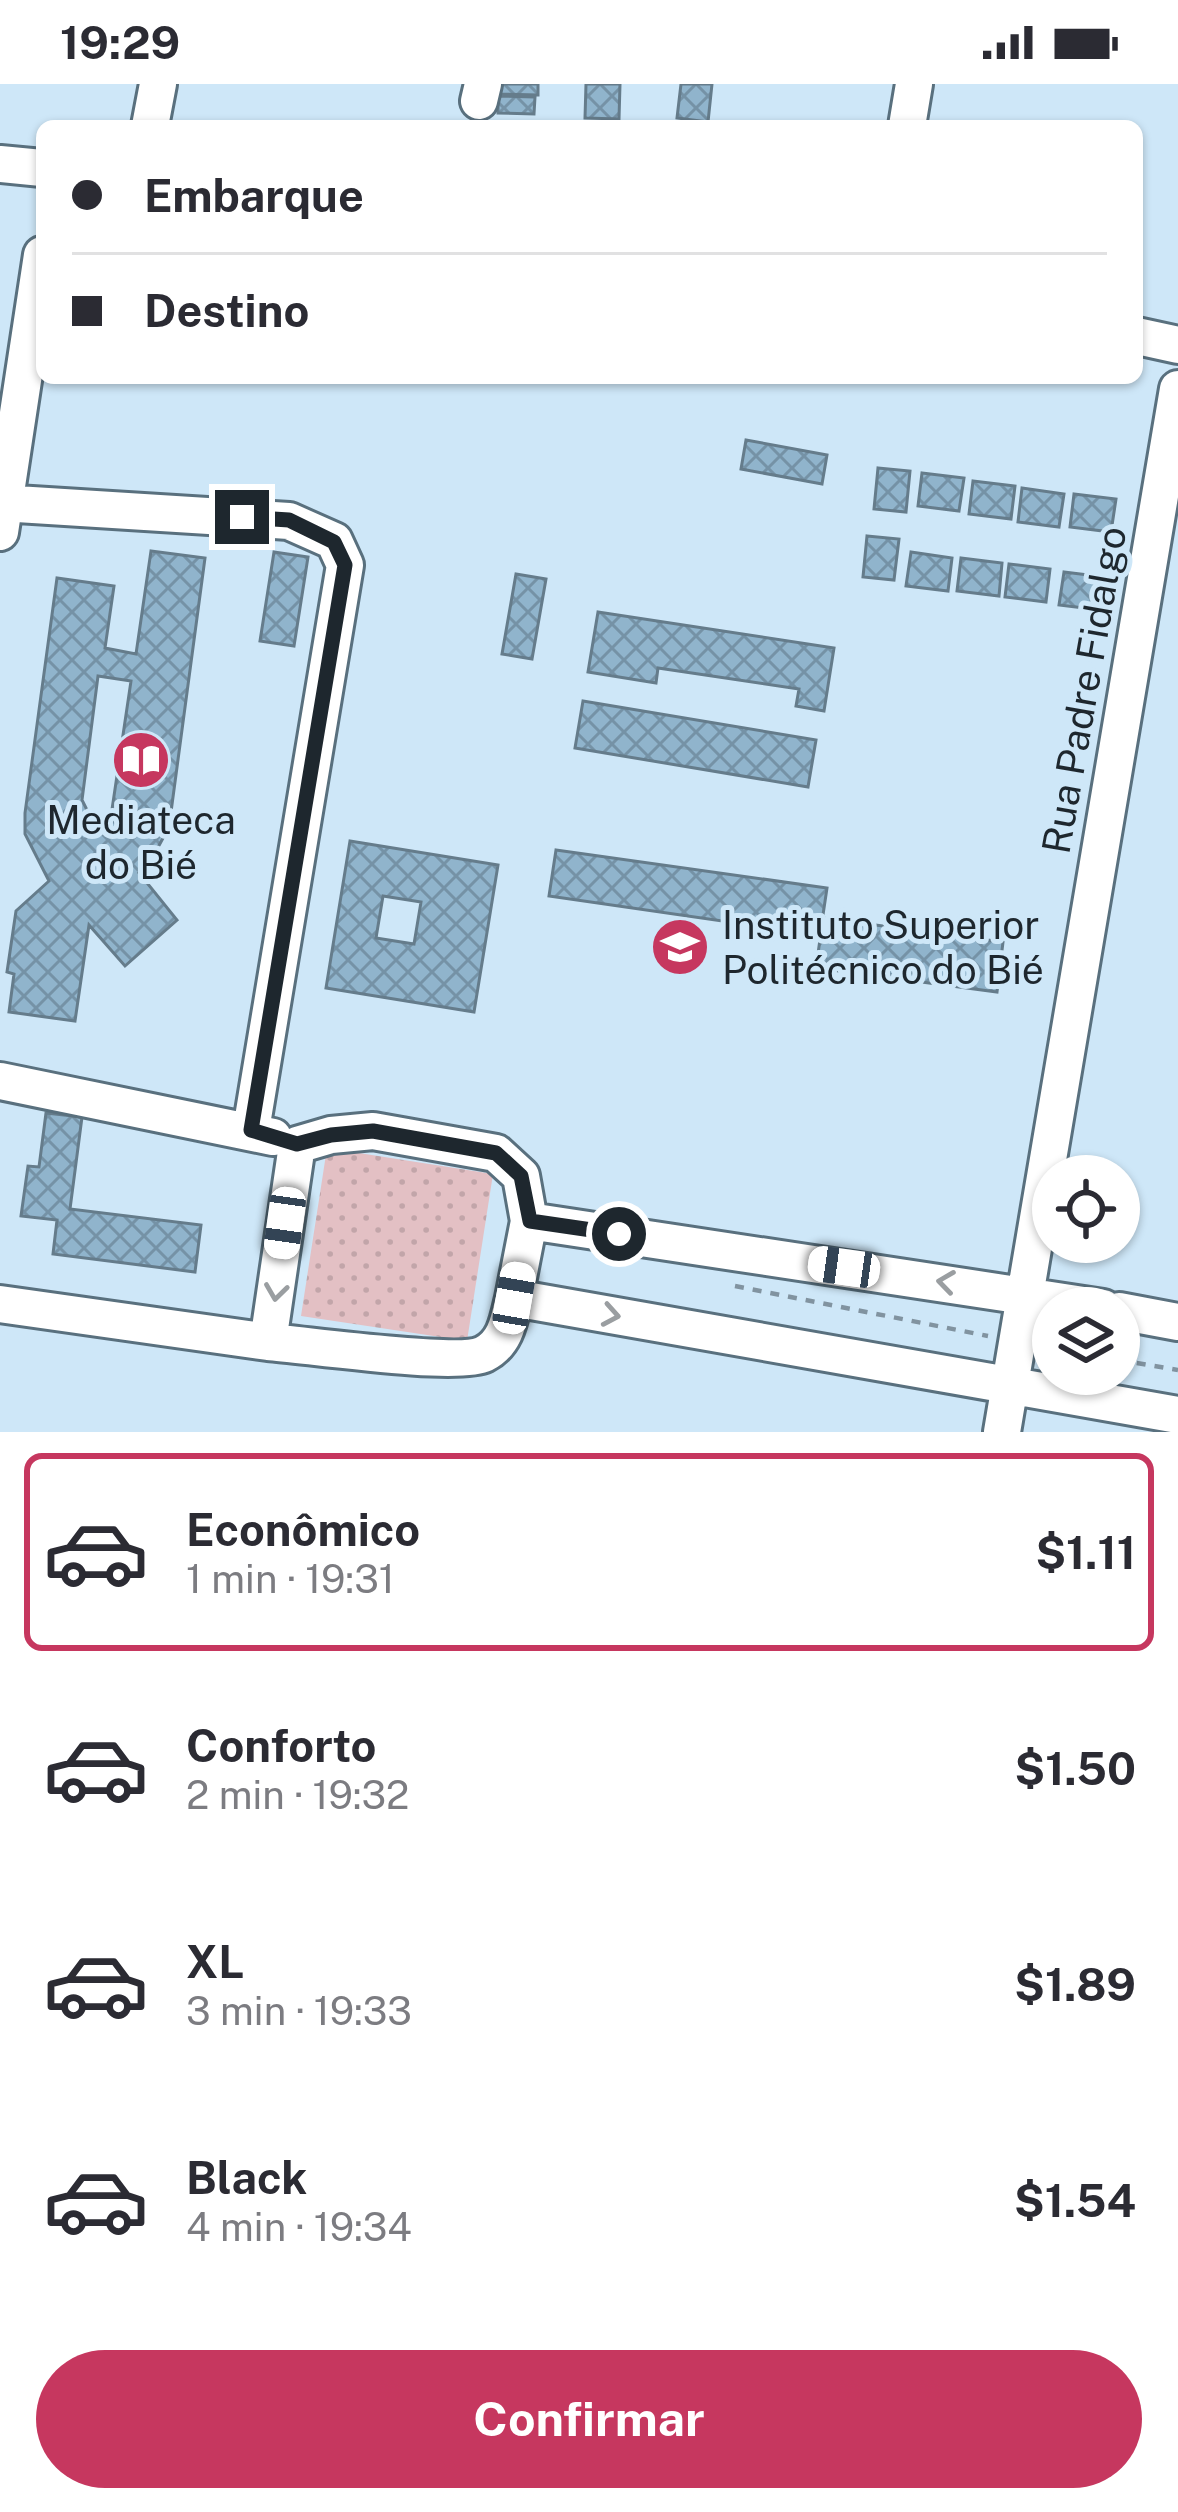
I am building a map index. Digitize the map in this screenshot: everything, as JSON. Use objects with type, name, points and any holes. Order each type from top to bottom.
[{"type":"street","points":[[151,120],[158,84]]},
{"type":"street","points":[[908,120],[914,84]]},
{"type":"street","points":[[0,164],[36,167]]},
{"type":"street","points":[[36,293],[1,512],[289,520],[334,542],[345,565],[251,1130]]},
{"type":"street","points":[[1143,337],[1178,345]]},
{"type":"street","name":"Rua Padre Fidalgo","points":[[1002,1432],[1178,389]]},
{"type":"street","points":[[0,1081],[251,1130],[297,1144],[373,1131],[496,1153],[521,1176],[530,1221],[505,1335],[484,1354],[441,1358],[268,1342],[0,1304]]},
{"type":"street","points":[[268,1342],[297,1144]]},
{"type":"street","points":[[530,1221],[1032,1296]]},
{"type":"street","points":[[514,1298],[1178,1414]]},
{"type":"street","points":[[1140,1315],[1178,1322]]},
{"type":"path","points":[[734,1286],[1016,1342]]},
{"type":"path","points":[[1140,1364],[1178,1370]]},
{"type":"shaded area","points":[[327,1148],[493,1174],[467,1341],[301,1316]]},
{"type":"building","points":[[499,84],[538,84],[538,95],[499,94]]},
{"type":"building","points":[[586,84],[620,84],[619,119],[585,118]]},
{"type":"building","points":[[681,84],[712,84],[708,120],[677,118]]},
{"type":"building","points":[[498,96],[535,97],[534,114],[498,113]]},
{"type":"building","points":[[746,440],[827,455],[822,484],[741,469]]},
{"type":"building","points":[[878,468],[910,471],[906,512],[874,509]]},
{"type":"building","points":[[922,473],[964,478],[959,511],[918,506]]},
{"type":"building","points":[[973,481],[1015,486],[1011,519],[969,514]]},
{"type":"building","points":[[1022,488],[1064,494],[1059,527],[1018,522]]},
{"type":"building","points":[[1074,494],[1116,499],[1111,532],[1070,527]]},
{"type":"building","points":[[867,536],[899,539],[894,580],[863,577]]},
{"type":"building","points":[[151,551],[205,558],[169,827],[139,873],[177,920],[125,966],[89,925],[75,1021],[9,1012],[14,974],[7,972],[16,911],[49,881],[25,834],[25,813],[57,578],[114,586],[105,648],[136,654]],"holes":[[[98,676],[131,681],[110,823],[99,834],[82,800]]]},
{"type":"building","points":[[274,552],[308,557],[294,646],[260,641]]},
{"type":"building","points":[[911,552],[952,558],[948,591],[906,586]]},
{"type":"building","points":[[961,558],[1002,563],[999,596],[957,591]]},
{"type":"building","points":[[1009,564],[1050,569],[1046,602],[1005,597]]},
{"type":"building","points":[[1064,572],[1105,577],[1101,610],[1059,605]]},
{"type":"building","points":[[516,574],[546,579],[532,659],[502,654]]},
{"type":"building","points":[[598,612],[834,648],[824,711],[796,706],[799,689],[658,668],[656,683],[588,672]]},
{"type":"building","points":[[583,701],[816,740],[808,787],[575,748]]},
{"type":"building","points":[[350,841],[498,865],[474,1012],[326,988]],"holes":[[[383,896],[421,902],[414,944],[376,938]]]},
{"type":"building","points":[[556,850],[827,888],[820,935],[549,896]]},
{"type":"building","points":[[823,918],[1003,942],[997,992],[816,968]]},
{"type":"building","points":[[46,1113],[82,1117],[70,1209],[201,1225],[195,1272],[53,1254],[57,1220],[21,1216],[28,1166],[39,1167]]},
{"type":"place","name":"Mediateca do Bié","points":[[141,760]]},
{"type":"place","name":"Instituto Superior Politécnico do Bié","points":[[680,947]]},
{"type":"route","points":[[242,517],[289,520],[334,542],[345,565],[251,1130],[297,1144],[373,1131],[496,1153],[521,1176],[530,1221],[619,1234]]}]
